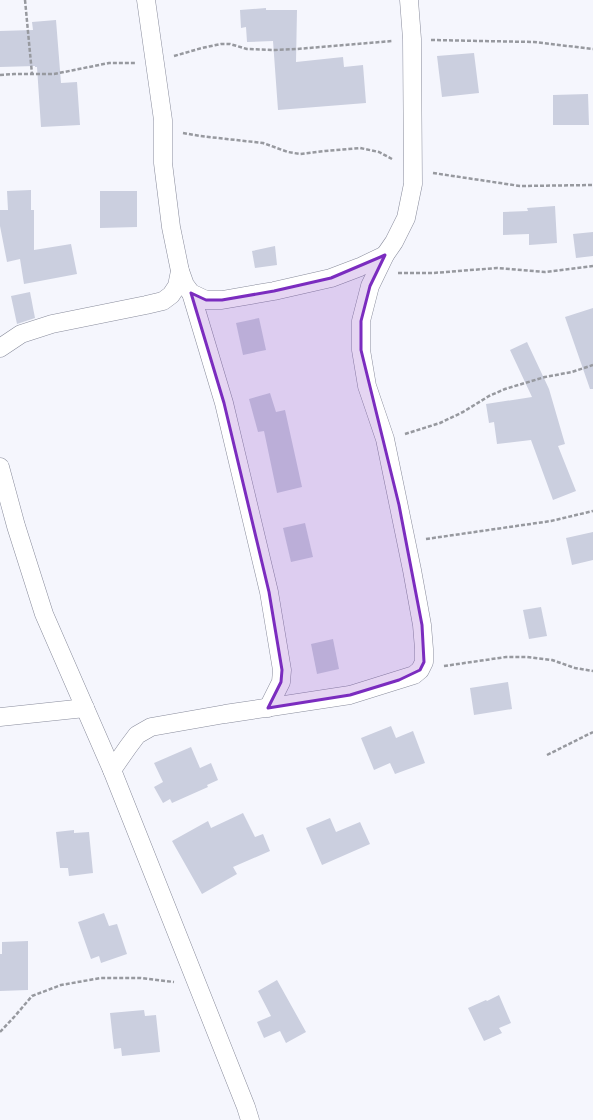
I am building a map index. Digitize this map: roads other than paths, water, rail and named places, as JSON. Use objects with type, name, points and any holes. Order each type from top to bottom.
[{"type":"street","points":[[146,0],[162,120],[163,163],[166,190],[171,227],[180,271],[185,284],[191,293],[224,403],[269,592],[282,670],[281,682],[268,708]]},
{"type":"street","points":[[112,770],[137,735],[151,727],[210,716],[350,695],[414,675],[420,670],[424,662],[422,625],[407,542],[385,440],[367,386],[361,350],[362,321],[370,286],[385,255],[394,242],[406,218],[413,184],[412,40],[409,0]]},
{"type":"street","points":[[191,293],[206,300],[222,300],[274,291],[331,278],[360,267],[385,255]]},
{"type":"street","points":[[0,348],[21,334],[52,324],[146,306],[163,301],[171,295],[177,286],[180,271]]},
{"type":"street","points":[[0,467],[16,526],[44,614],[112,770],[250,1120]]},
{"type":"street","points":[[0,717],[85,708]]}]
